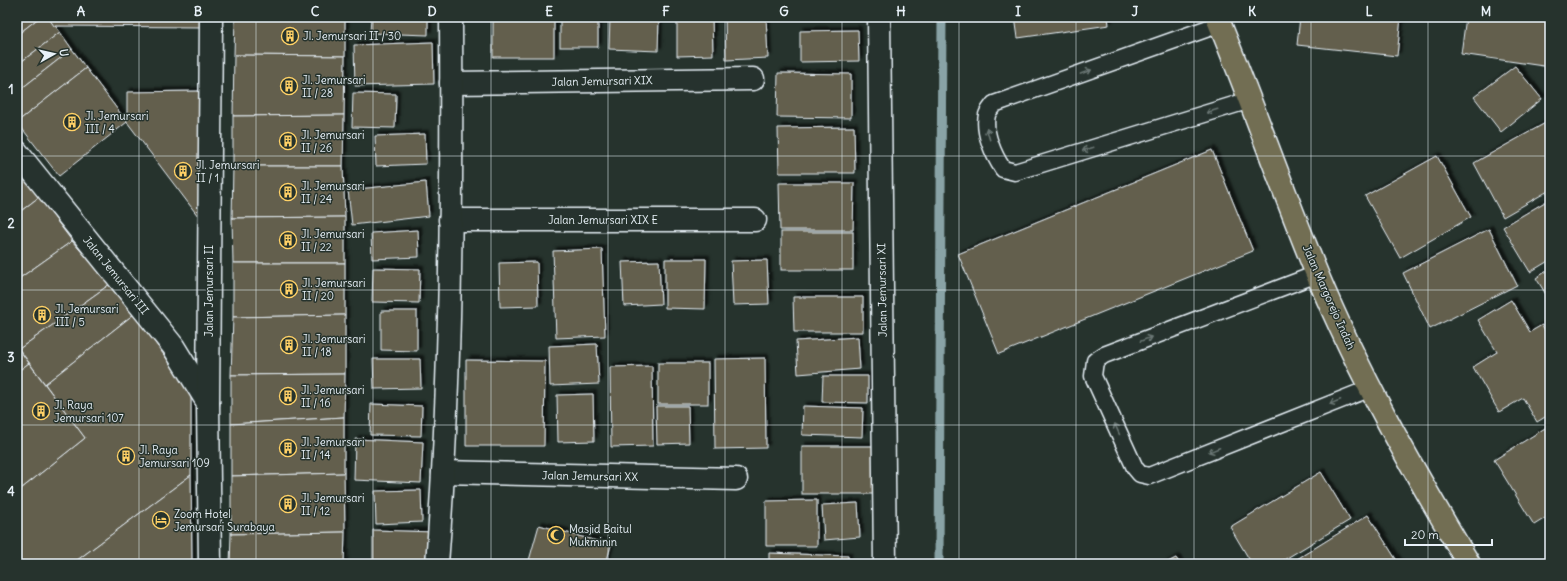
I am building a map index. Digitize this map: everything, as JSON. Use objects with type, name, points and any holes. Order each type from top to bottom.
[{"type":"main road","name":"Jalan Margorejo Indah","points":[[1219,21],[1317,274],[1338,323],[1409,463],[1469,564]]},
{"type":"street","name":"Jalan Jemursari II","points":[[210,17],[208,404],[210,564]]},
{"type":"street","points":[[437,564],[443,472],[450,220],[451,17]]},
{"type":"street","name":"Jalan Jemursari XI","points":[[879,17],[885,564]]},
{"type":"street","name":"Jalan Jemursari XIX","points":[[451,83],[753,79]]},
{"type":"street","name":"Jalan Jemursari III","points":[[17,152],[173,346],[208,404]]},
{"type":"street","name":"Jalan Jemursari XIX E","points":[[450,220],[755,220]]},
{"type":"street","name":"Jalan Jemursari XX","points":[[443,472],[736,480]]},
{"type":"lane","points":[[1219,21],[994,104],[987,113],[986,124],[996,159],[1003,169],[1015,172],[1250,100]]},
{"type":"lane","points":[[1317,274],[1104,355],[1095,361],[1093,376],[1135,468],[1140,474],[1149,476],[1371,388]]},
{"type":"building","points":[[17,17],[40,17],[17,35]]},
{"type":"building","points":[[40,17],[48,17],[60,32],[17,65],[17,35]]},
{"type":"building","points":[[48,17],[202,17],[202,27],[54,26]]},
{"type":"building","name":"Jl. Jemursari II / 30","points":[[235,17],[345,17],[345,56],[234,55]]},
{"type":"building","points":[[371,17],[428,17],[428,35],[370,33]]},
{"type":"building","points":[[493,17],[554,17],[554,57],[493,57]]},
{"type":"building","points":[[560,17],[598,17],[598,47],[560,47]]},
{"type":"building","points":[[610,17],[659,17],[658,51],[609,49]]},
{"type":"building","points":[[677,17],[712,17],[713,55],[677,56]]},
{"type":"building","points":[[725,17],[766,17],[768,58],[726,60]]},
{"type":"building","points":[[1015,17],[1108,17],[1109,25],[1018,38]]},
{"type":"building","points":[[1300,17],[1401,17],[1397,56],[1297,45]]},
{"type":"building","points":[[1466,17],[1550,17],[1550,67],[1461,54]]},
{"type":"building","points":[[858,30],[859,61],[800,62],[800,31]]},
{"type":"building","points":[[60,32],[72,49],[17,92],[17,65]]},
{"type":"building","points":[[433,42],[434,84],[355,86],[354,45]]},
{"type":"building","points":[[72,49],[86,68],[17,122],[17,92]]},
{"type":"building","name":"Jl. Jemursari II / 28","points":[[234,55],[345,56],[344,115],[233,116]]},
{"type":"building","points":[[1515,66],[1542,99],[1501,132],[1474,97]]},
{"type":"building","name":"Jl. Jemursari III / 4","points":[[86,68],[127,122],[59,176],[17,122]]},
{"type":"building","points":[[778,73],[851,74],[851,118],[777,117]]},
{"type":"building","name":"Jl. Jemursari II / 1","points":[[202,91],[201,220],[127,122],[127,92]]},
{"type":"building","points":[[353,93],[396,94],[395,128],[352,127]]},
{"type":"building","name":"Jl. Jemursari II / 26","points":[[344,115],[343,166],[233,166],[233,116]]},
{"type":"building","points":[[1549,121],[1550,190],[1503,217],[1474,163]]},
{"type":"building","points":[[854,127],[855,173],[779,173],[778,128]]},
{"type":"building","points":[[425,134],[426,164],[376,166],[375,136]]},
{"type":"building","points":[[1212,150],[1253,251],[999,354],[958,254]]},
{"type":"building","points":[[1437,156],[1471,217],[1400,258],[1365,196]]},
{"type":"building","name":"Jl. Jemursari II / 24","points":[[233,166],[343,166],[345,217],[232,218]]},
{"type":"building","points":[[17,168],[39,197],[17,214]]},
{"type":"building","points":[[426,182],[429,216],[352,225],[348,190]]},
{"type":"building","points":[[779,183],[854,183],[853,230],[780,230]]},
{"type":"building","points":[[39,197],[72,241],[17,280],[17,214]]},
{"type":"building","points":[[1550,199],[1550,260],[1530,272],[1503,227]]},
{"type":"building","name":"Jl. Jemursari II / 22","points":[[345,217],[345,263],[233,263],[232,218]]},
{"type":"building","points":[[1489,229],[1517,285],[1430,329],[1403,273]]},
{"type":"building","points":[[418,230],[419,257],[372,259],[371,233]]},
{"type":"building","points":[[781,232],[853,232],[853,270],[781,270]]},
{"type":"building","name":"Jl. Jemursari III / 5","points":[[72,241],[110,284],[19,349],[17,347],[17,280]]},
{"type":"building","points":[[602,249],[605,336],[556,338],[553,251]]},
{"type":"building","points":[[665,259],[706,259],[705,309],[665,308]]},
{"type":"building","points":[[767,260],[769,304],[733,305],[731,261]]},
{"type":"building","points":[[659,261],[661,304],[624,306],[622,262]]},
{"type":"building","points":[[537,262],[538,306],[500,307],[499,263]]},
{"type":"building","name":"Jl. Jemursari II / 20","points":[[233,263],[345,263],[345,315],[233,317]]},
{"type":"building","points":[[373,268],[420,269],[419,303],[372,302]]},
{"type":"building","points":[[1550,269],[1550,301],[1536,278]]},
{"type":"building","points":[[110,284],[134,314],[45,384],[19,349]]},
{"type":"building","points":[[793,297],[863,297],[863,332],[794,332]]},
{"type":"building","points":[[1511,300],[1530,332],[1542,325],[1550,339],[1550,414],[1537,422],[1523,398],[1499,412],[1473,367],[1497,352],[1478,320]]},
{"type":"building","points":[[381,311],[417,311],[417,351],[381,350]]},
{"type":"building","name":"Jl. Raya Jemursari 109","points":[[134,314],[191,392],[191,475],[72,564],[17,564],[17,492],[85,438],[45,384]]},
{"type":"building","name":"Jl. Jemursari II / 18","points":[[345,315],[345,374],[231,375],[233,317]]},
{"type":"building","points":[[858,337],[860,369],[798,374],[796,341]]},
{"type":"building","points":[[597,344],[599,384],[550,386],[549,346]]},
{"type":"building","points":[[17,347],[29,363],[17,372]]},
{"type":"building","points":[[765,358],[766,448],[715,449],[714,359]]},
{"type":"building","points":[[373,359],[420,359],[421,388],[374,389]]},
{"type":"building","points":[[466,360],[545,361],[544,446],[466,446]]},
{"type":"building","name":"Jl. Raya Jemursari 107","points":[[29,363],[85,438],[17,492],[17,372]]},
{"type":"building","points":[[658,363],[708,363],[708,404],[658,404]]},
{"type":"building","points":[[652,366],[653,446],[611,447],[610,367]]},
{"type":"building","name":"Jl. Jemursari II / 16","points":[[345,374],[344,417],[231,424],[231,375]]},
{"type":"building","points":[[823,376],[868,376],[868,403],[822,402]]},
{"type":"building","points":[[593,394],[594,441],[558,442],[557,395]]},
{"type":"building","points":[[371,404],[422,406],[421,436],[370,435]]},
{"type":"building","points":[[656,406],[688,406],[689,443],[657,444]]},
{"type":"building","points":[[803,406],[863,408],[862,437],[802,435]]},
{"type":"building","name":"Jl. Jemursari II / 14","points":[[344,417],[344,473],[231,476],[231,424]]},
{"type":"building","points":[[1550,425],[1550,515],[1534,525],[1494,460]]},
{"type":"building","points":[[355,439],[423,442],[421,483],[354,480]]},
{"type":"building","points":[[802,446],[876,446],[876,494],[802,494]]},
{"type":"building","points":[[1321,472],[1350,520],[1277,564],[1252,564],[1230,527]]},
{"type":"building","name":"Jl. Jemursari II / 12","points":[[344,473],[345,532],[231,534],[231,476]]},
{"type":"building","name":"Zoom Hotel Jemursari Surabaya","points":[[191,475],[192,564],[72,564]]},
{"type":"building","points":[[421,490],[422,522],[376,524],[375,491]]},
{"type":"building","points":[[817,500],[817,546],[766,546],[766,501]]},
{"type":"building","points":[[858,503],[860,537],[824,540],[822,505]]},
{"type":"building","points":[[1368,515],[1399,564],[1289,564]]},
{"type":"building","name":"Masjid Baitul Mukminin","points":[[539,525],[611,545],[606,564],[528,564]]},
{"type":"building","points":[[373,530],[434,532],[432,564],[373,564]]},
{"type":"building","points":[[345,532],[344,564],[230,564],[231,534]]},
{"type":"building","points":[[769,553],[848,556],[848,564],[769,564]]},
{"type":"building","points":[[1176,558],[1180,564],[1164,564]]},
{"type":"waterway","points":[[939,564],[942,17]]},
{"type":"place","name":"Jl. Jemursari II / 30","points":[[290,36]]},
{"type":"place","name":"Jl. Jemursari II / 28","points":[[289,86]]},
{"type":"place","name":"Jl. Jemursari III / 4","points":[[72,122]]},
{"type":"place","name":"Jl. Jemursari II / 26","points":[[288,141]]},
{"type":"place","name":"Jl. Jemursari II / 1","points":[[183,171]]},
{"type":"place","name":"Jl. Jemursari II / 24","points":[[288,192]]},
{"type":"place","name":"Jl. Jemursari II / 22","points":[[288,240]]},
{"type":"place","name":"Jl. Jemursari II / 20","points":[[289,289]]},
{"type":"place","name":"Jl. Jemursari III / 5","points":[[42,315]]},
{"type":"place","name":"Jl. Jemursari II / 18","points":[[289,345]]},
{"type":"place","name":"Jl. Jemursari II / 16","points":[[288,396]]},
{"type":"place","name":"Jl. Raya Jemursari 107","points":[[41,411]]},
{"type":"place","name":"Jl. Jemursari II / 14","points":[[288,448]]},
{"type":"place","name":"Jl. Raya Jemursari 109","points":[[126,456]]},
{"type":"place","name":"Jl. Jemursari II / 12","points":[[288,504]]},
{"type":"place","name":"Zoom Hotel Jemursari Surabaya","points":[[161,520]]},
{"type":"place","name":"Masjid Baitul Mukminin","points":[[556,535]]}]
